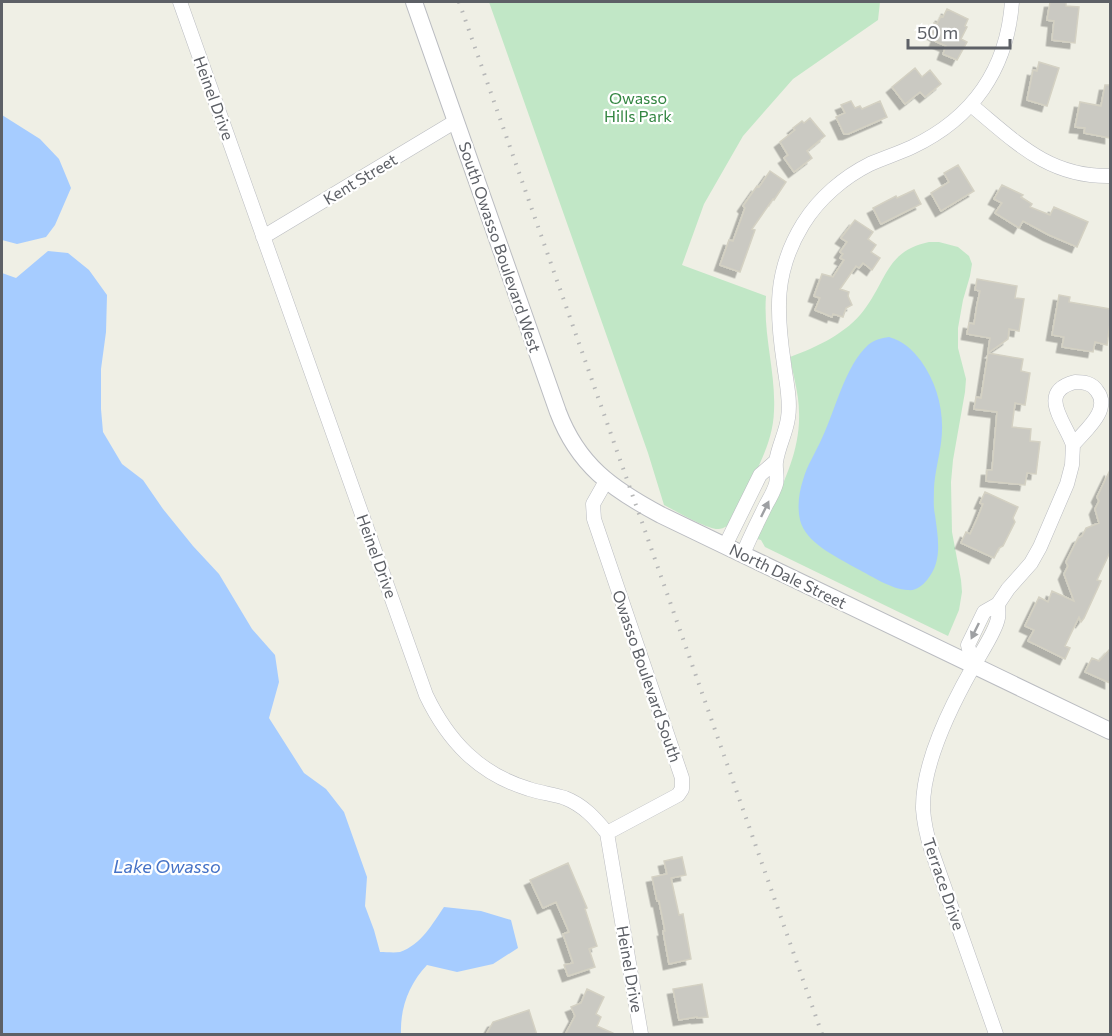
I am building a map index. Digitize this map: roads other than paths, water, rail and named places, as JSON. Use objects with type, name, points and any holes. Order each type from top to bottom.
[{"type":"street","name":"Heinel Drive","points":[[180,2],[426,695],[437,718],[450,736],[467,755],[485,769],[507,781],[566,799],[581,806],[607,833],[641,1035]]},
{"type":"street","name":"South Owasso Boulevard West","points":[[414,2],[562,424],[583,458],[606,481]]},
{"type":"street","points":[[742,554],[777,483],[776,461],[788,418],[788,395],[778,313],[779,291],[792,244],[818,204],[834,188],[870,164],[913,147],[937,134],[971,105],[999,62],[1010,21],[1012,2]]},
{"type":"street","points":[[971,105],[1028,151],[1053,166],[1074,173],[1110,176]]},
{"type":"street","name":"Kent Street","points":[[263,237],[456,121]]},
{"type":"street","points":[[974,665],[968,645],[984,612],[998,604],[1040,548],[1069,477],[1073,445]]},
{"type":"street","points":[[725,546],[760,475],[776,461]]},
{"type":"street","name":"North Dale Street","points":[[606,481],[639,503],[725,546],[1110,731]]},
{"type":"street","name":"Owasso Boulevard South","points":[[606,481],[593,504],[594,519],[681,778],[682,789],[678,795],[607,833]]},
{"type":"street","name":"Terrace Drive","points":[[974,665],[945,723],[928,770],[923,809],[925,829],[931,849],[996,1035]]},
{"type":"water","points":[[2,115],[40,139],[59,159],[71,188],[55,225],[46,237],[17,244],[2,240]]},
{"type":"water","name":"Lake Owasso","points":[[48,251],[68,253],[89,270],[107,295],[106,332],[101,369],[103,432],[122,464],[143,480],[163,509],[219,574],[252,629],[275,655],[279,682],[269,718],[304,773],[326,789],[344,812],[367,877],[365,906],[380,952],[400,952],[407,949],[426,933],[444,907],[481,911],[511,920],[518,948],[493,964],[457,972],[427,965],[415,980],[407,997],[402,1015],[401,1034],[2,1034],[2,273],[16,278]]},
{"type":"water","points":[[889,337],[911,349],[927,370],[939,400],[942,421],[934,488],[937,557],[932,573],[919,588],[914,590],[902,589],[880,581],[822,548],[808,536],[803,528],[799,510],[805,474],[853,365],[868,345]]},
{"type":"railway","points":[[459,2],[822,1034]]},
{"type":"park label","name":"Owasso Hills Park","points":[[638,107]]}]
